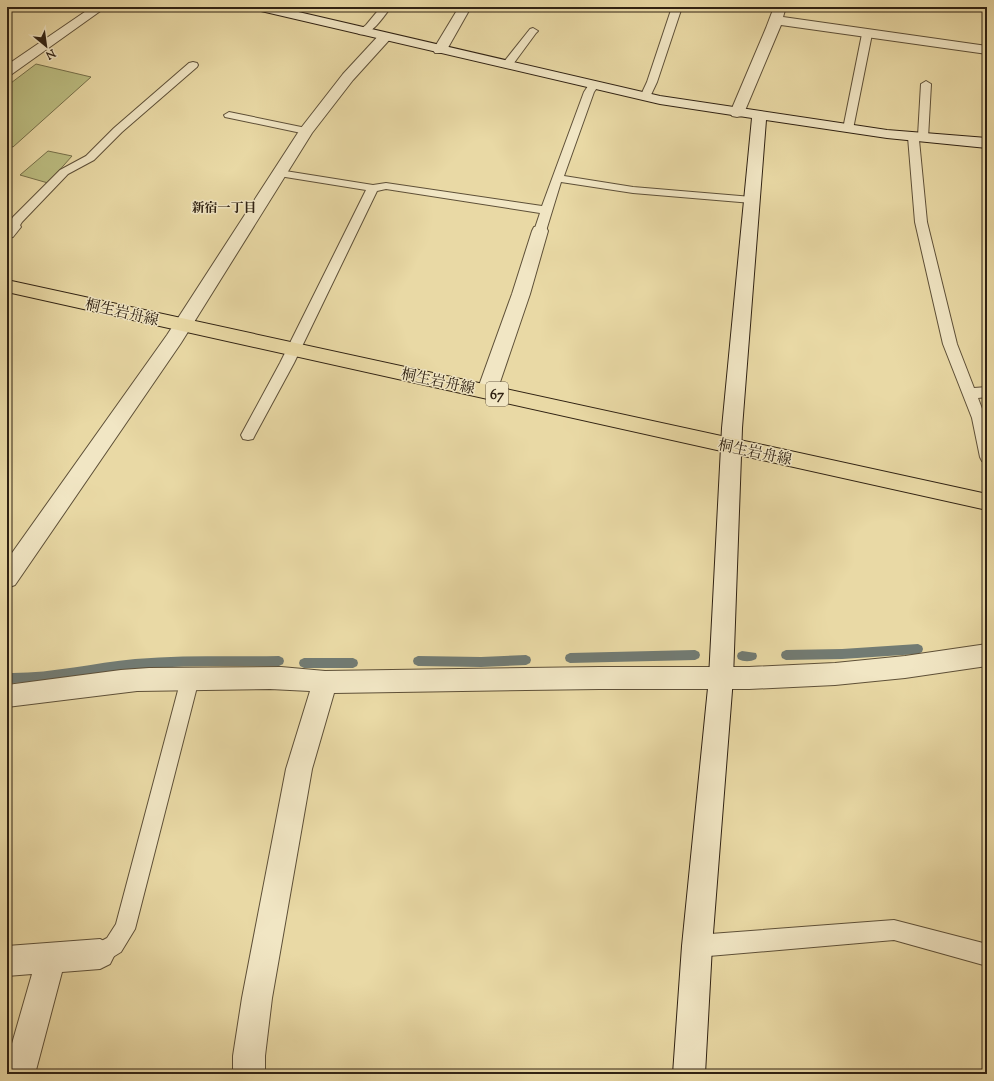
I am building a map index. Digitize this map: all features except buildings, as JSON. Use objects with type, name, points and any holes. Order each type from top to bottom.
[{"type":"main road","name":"桐生岩舟線","points":[[7,286],[730,447],[987,502]]},
{"type":"street","points":[[7,71],[100,7]]},
{"type":"street","points":[[261,7],[362,32],[385,36],[645,97],[737,113],[918,138],[987,143]]},
{"type":"street","points":[[440,50],[465,7]]},
{"type":"street","points":[[737,113],[778,13],[867,34],[987,50]]},
{"type":"street","points":[[7,578],[184,326],[278,173],[306,131],[348,77],[385,36]]},
{"type":"street","points":[[689,1074],[697,946],[721,678],[730,447],[759,116]]},
{"type":"street","points":[[487,392],[521,294],[540,231]]},
{"type":"street","points":[[7,696],[46,693],[137,680],[306,678],[325,682],[489,679],[748,678],[835,674],[905,667],[987,655]]},
{"type":"street","points":[[248,1074],[257,998],[299,769],[325,682]]},
{"type":"street","points":[[7,961],[100,954]]},
{"type":"street","points":[[19,1074],[51,957]]},
{"type":"lane","points":[[362,32],[369,27],[386,7]]},
{"type":"lane","points":[[645,97],[652,82],[678,7]]},
{"type":"lane","points":[[507,65],[533,31]]},
{"type":"lane","points":[[848,128],[867,34]]},
{"type":"lane","points":[[10,230],[64,172],[87,160],[118,130],[193,65]]},
{"type":"lane","points":[[926,84],[918,138],[921,222],[950,344],[979,418],[987,457]]},
{"type":"lane","points":[[540,231],[556,178],[589,92],[594,85]]},
{"type":"lane","points":[[229,115],[306,131]]},
{"type":"lane","points":[[278,173],[373,188],[386,186],[546,210]]},
{"type":"lane","points":[[556,178],[633,190],[752,200]]},
{"type":"lane","points":[[248,435],[287,363],[373,188]]},
{"type":"lane","points":[[970,393],[987,392]]},
{"type":"lane","points":[[100,954],[114,945],[125,929],[190,679]]},
{"type":"lane","points":[[697,946],[894,930],[987,955]]},
{"type":"green space","points":[[36,64],[91,77],[13,147],[7,145],[7,86]]},
{"type":"green space","points":[[48,151],[72,156],[48,183],[20,175]]},
{"type":"waterway","points":[[786,655],[842,654],[918,649]]},
{"type":"waterway","points":[[570,658],[695,655]]},
{"type":"waterway","points":[[742,656],[752,656]]},
{"type":"waterway","points":[[418,661],[481,662],[526,660]]},
{"type":"waterway","points":[[7,678],[35,678],[137,664],[279,661]]},
{"type":"waterway","points":[[304,663],[353,663]]},
{"type":"district","name":"新宿一丁目","points":[[224,207]]}]
